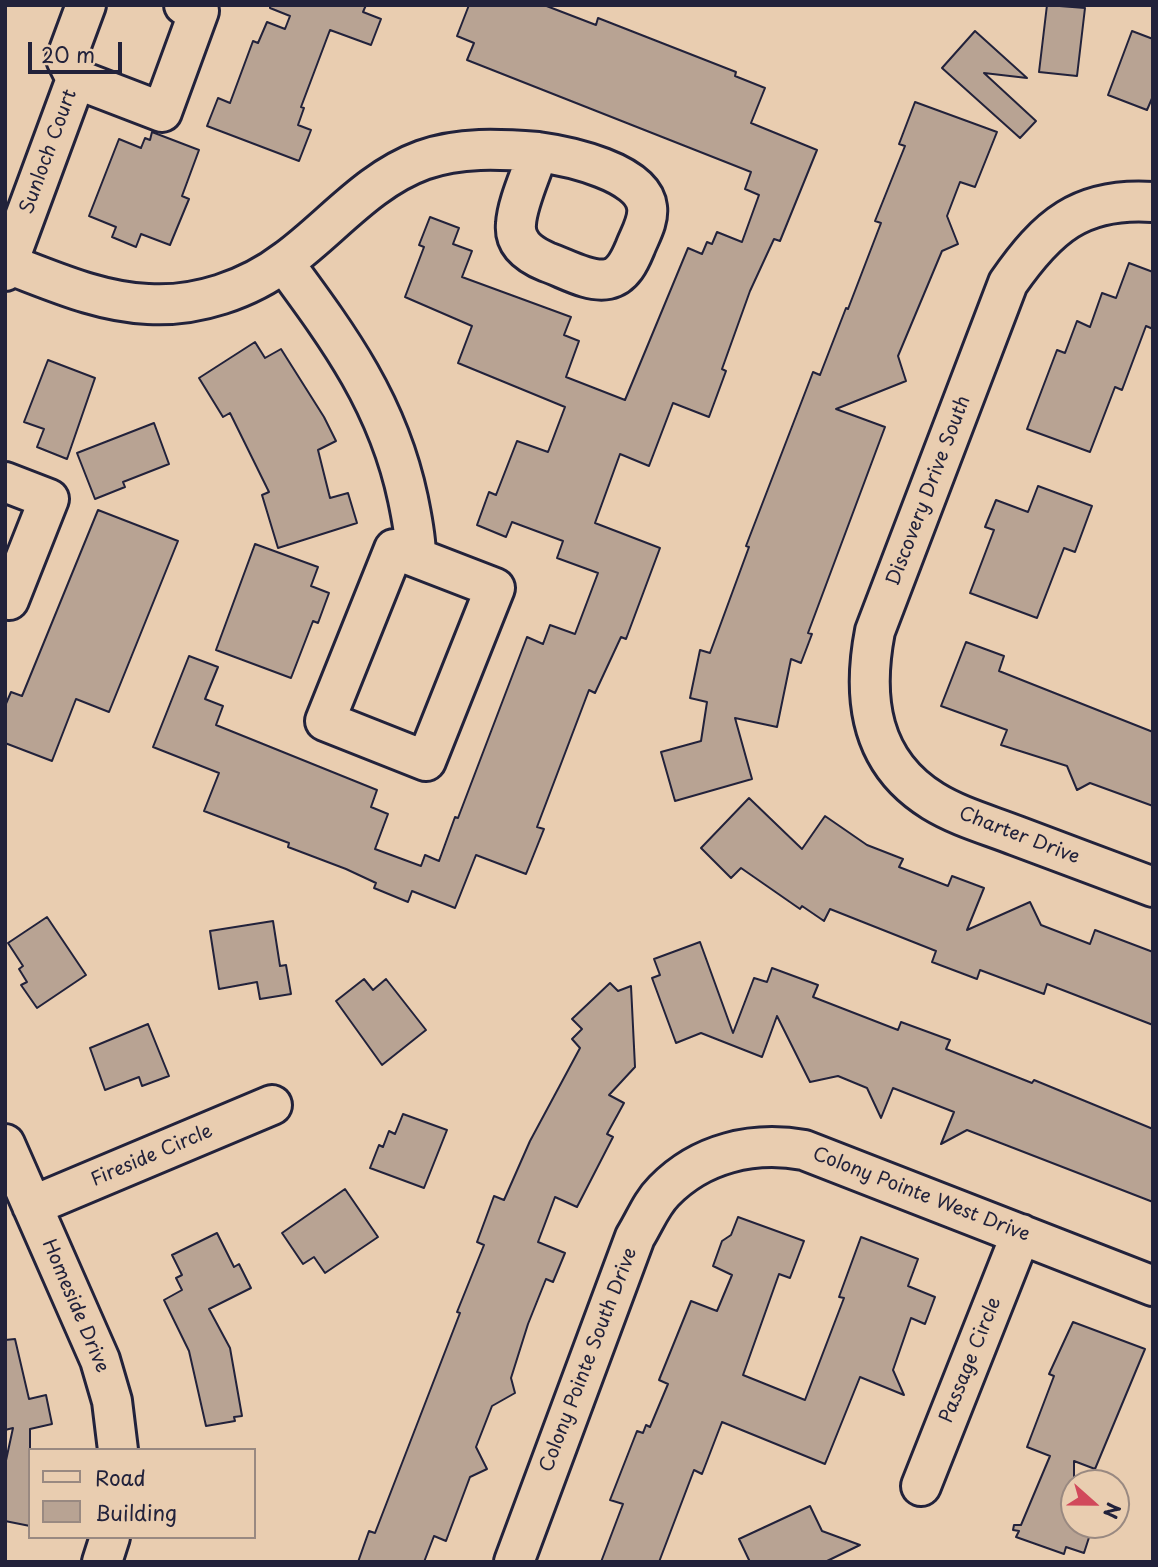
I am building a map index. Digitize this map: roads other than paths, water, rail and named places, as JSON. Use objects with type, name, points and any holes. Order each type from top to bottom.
[{"type":"street","name":"Sunloch Court","points":[[86,5],[66,59],[76,79],[162,112],[199,11],[184,5]]},
{"type":"street","name":"Sunloch Court","points":[[6,266],[76,79]]},
{"type":"street","points":[[6,266],[106,298],[149,304],[190,302],[245,285],[284,262],[369,190],[421,161],[479,149],[538,152]]},
{"type":"street","name":"Discovery Drive South","points":[[897,767],[875,728],[870,708],[868,667],[876,631],[1008,283],[1032,249],[1052,229],[1082,212],[1105,204],[1153,202]]},
{"type":"street","points":[[284,262],[352,355],[384,419],[399,459],[412,515],[416,557]]},
{"type":"street","points":[[5,482],[49,499],[9,600],[5,598]]},
{"type":"street","points":[[394,549],[416,557],[495,588],[426,761],[325,721],[394,549]]},
{"type":"street","name":"Charter Drive","points":[[897,767],[925,795],[943,806],[1153,887]]},
{"type":"street","name":"Fireside Circle","points":[[32,1206],[272,1105]]},
{"type":"street","name":"Homeside Drive","points":[[5,1144],[100,1360],[112,1401],[118,1448]]},
{"type":"street","name":"Colony Pointe West Drive","points":[[686,1172],[730,1151],[757,1146],[785,1146],[822,1155],[1153,1286]]},
{"type":"street","name":"Colony Pointe South Drive","points":[[514,1562],[635,1237],[663,1192],[686,1172]]},
{"type":"street","name":"Passage Circle","points":[[921,1486],[1021,1234]]},
{"type":"street","points":[[102,1562],[109,1539]]}]
